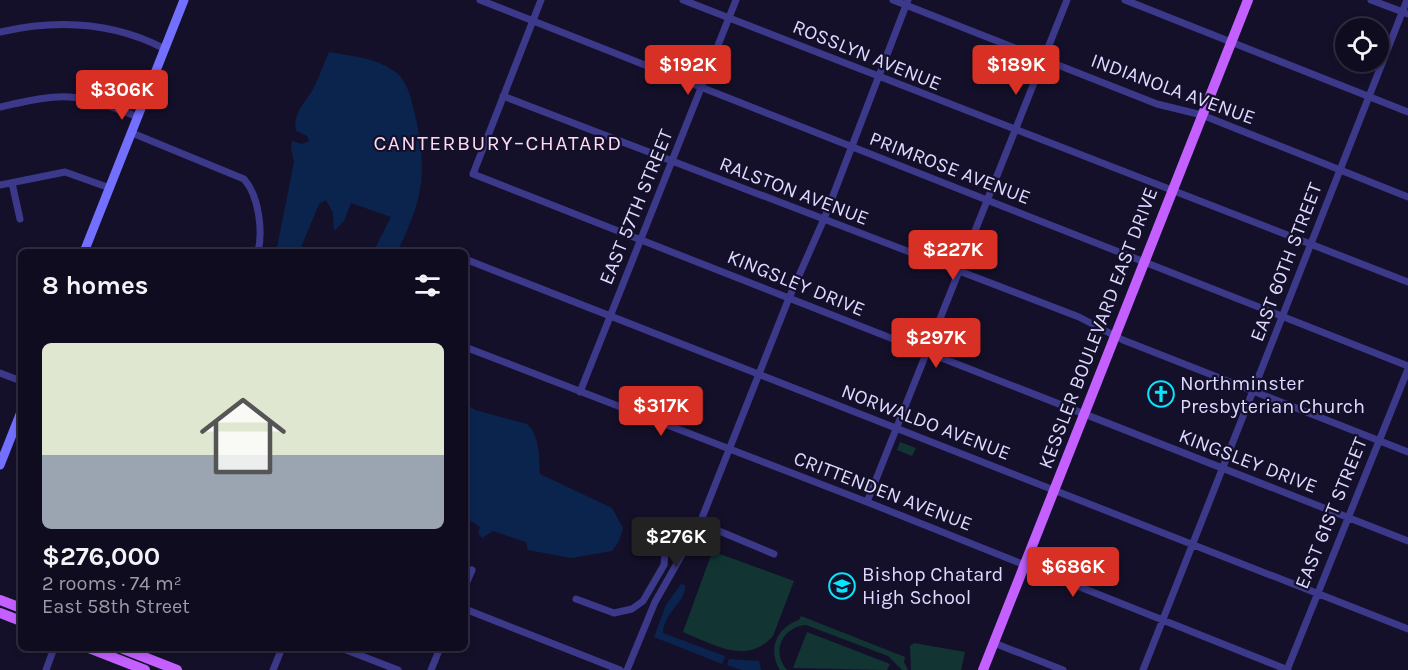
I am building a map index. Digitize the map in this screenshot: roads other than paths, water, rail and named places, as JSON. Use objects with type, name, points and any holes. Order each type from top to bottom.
[{"type":"main road","name":"KESSLER BOULEVARD EAST DRIVE","points":[[983,670],[1248,0]]},
{"type":"main road","points":[[0,600],[18,607]]},
{"type":"main road","points":[[0,613],[18,620]]},
{"type":"main road","points":[[97,651],[145,670]]},
{"type":"main road","points":[[127,651],[161,667],[177,670]]},
{"type":"street","points":[[85,249],[184,0]]},
{"type":"street","name":"PRIMROSE AVENUE","points":[[480,0],[1408,368]]},
{"type":"street","points":[[503,96],[541,0]]},
{"type":"street","name":"ROSSLYN AVENUE","points":[[683,0],[1133,177],[1172,189],[1408,282]]},
{"type":"street","name":"EAST 57TH STREET","points":[[580,392],[736,0]]},
{"type":"street","name":"INDIANOLA AVENUE","points":[[893,0],[907,3],[1160,105],[1202,115],[1408,197]]},
{"type":"street","points":[[867,502],[1067,0]]},
{"type":"street","points":[[1125,0],[1408,111]]},
{"type":"street","points":[[1371,0],[1405,13]]},
{"type":"street","name":"EAST 60TH STREET","points":[[1143,670],[1340,170],[1405,13],[1407,0]]},
{"type":"street","points":[[627,670],[655,602],[700,523],[789,298],[824,219],[907,3]]},
{"type":"street","points":[[0,32],[44,24],[76,23],[117,30],[165,49]]},
{"type":"street","points":[[0,107],[48,96],[68,95],[96,100],[138,117]]},
{"type":"street","name":"RALSTON AVENUE","points":[[503,96],[1079,317],[1115,336],[1408,452]]},
{"type":"street","name":"KINGSLEY DRIVE","points":[[503,96],[473,174],[1408,541]]},
{"type":"street","points":[[132,133],[214,164],[244,179],[250,187],[256,206],[260,232],[258,249]]},
{"type":"street","points":[[0,185],[65,172],[110,188]]},
{"type":"street","points":[[12,183],[20,219]]},
{"type":"street","name":"NORWALDO AVENUE","points":[[468,260],[1408,629]]},
{"type":"street","name":"CRITTENDEN AVENUE","points":[[468,348],[867,502],[1287,670]]},
{"type":"street","name":"EAST 61ST STREET","points":[[1287,670],[1408,368]]},
{"type":"street","points":[[0,373],[18,380]]},
{"type":"street","points":[[0,465],[18,420]]},
{"type":"street","points":[[700,523],[774,554]]},
{"type":"street","points":[[576,598],[618,613],[636,607],[645,597],[666,561],[665,553],[658,549]]},
{"type":"street","points":[[468,579],[472,570]]},
{"type":"street","points":[[645,597],[655,602]]},
{"type":"street","points":[[468,610],[620,670]]},
{"type":"street","points":[[994,643],[1063,670]]},
{"type":"street","points":[[46,670],[53,651]]},
{"type":"street","points":[[273,670],[281,651]]},
{"type":"street","points":[[349,651],[398,670]]},
{"type":"street","points":[[431,670],[439,651]]},
{"type":"water","points":[[329,52],[365,58],[382,64],[398,74],[404,82],[414,110],[422,170],[418,201],[398,249],[375,249],[391,217],[351,203],[344,221],[334,231],[333,213],[326,200],[319,204],[300,249],[277,249],[294,162],[292,141],[302,144],[309,141],[307,136],[296,131],[296,117],[318,79]]},
{"type":"water","points":[[468,405],[475,410],[527,424],[537,440],[540,474],[612,508],[623,528],[619,541],[612,551],[571,558],[528,550],[526,542],[493,531],[482,538],[478,533],[480,527],[468,519]]},
{"type":"water","points":[[681,584],[685,585],[685,591],[667,619],[663,633],[725,656],[722,664],[654,637],[666,605]]},
{"type":"water","points":[[729,659],[759,661],[761,670],[741,670],[727,665]]},
{"type":"place","name":"Northminster Presbyterian Church","points":[[1161,394]]},
{"type":"place","name":"Bishop Chatard High School","points":[[842,586]]},
{"type":"district","name":"CANTERBURY–CHATARD","points":[[498,143]]}]
